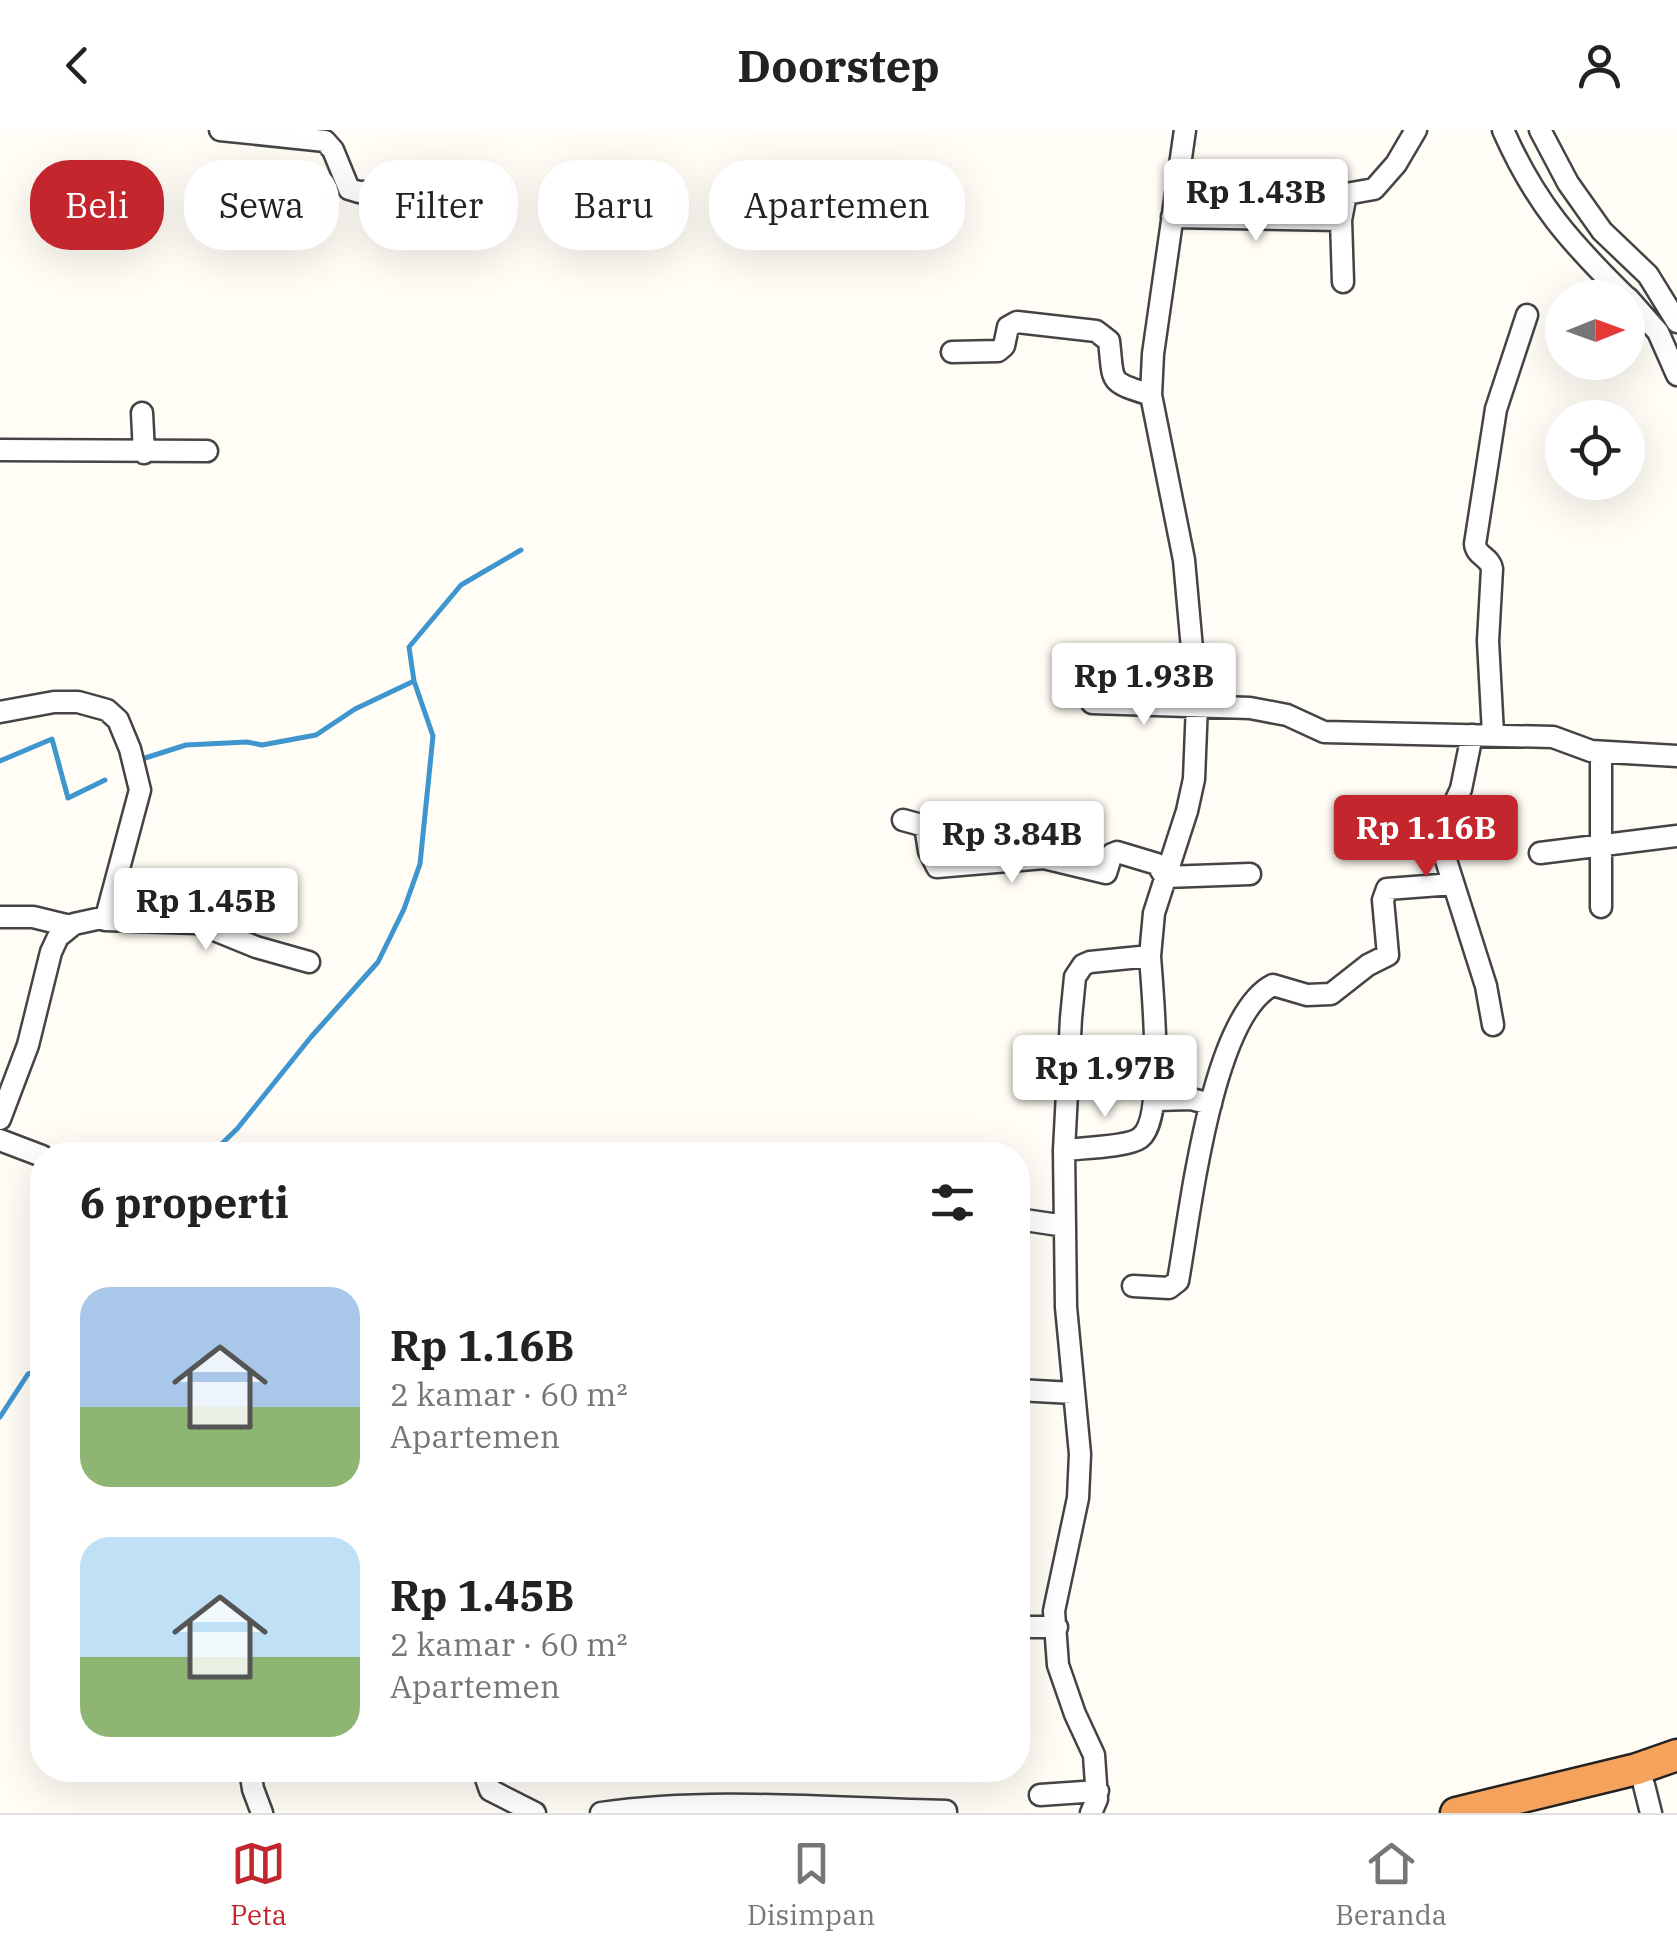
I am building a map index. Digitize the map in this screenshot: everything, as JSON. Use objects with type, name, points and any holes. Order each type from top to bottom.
[{"type":"highway","points":[[1456,1813],[1637,1769],[1677,1755]]},
{"type":"highway","points":[[1537,1813],[1648,1799],[1677,1774]]},
{"type":"street","points":[[220,130],[325,141],[333,150],[349,189],[359,192]]},
{"type":"street","points":[[1064,1150],[1138,1140],[1147,1129],[1156,1100],[1150,956],[1154,913],[1194,779],[1198,704],[1184,560],[1151,395],[1153,354],[1185,130]]},
{"type":"street","points":[[1343,282],[1341,220],[1346,194],[1374,189],[1396,164],[1416,130]]},
{"type":"street","points":[[1503,130],[1537,198],[1581,253],[1609,280]]},
{"type":"street","points":[[1540,130],[1568,183],[1602,232],[1648,276],[1677,322]]},
{"type":"street","points":[[1172,217],[1341,220]]},
{"type":"street","points":[[1493,1025],[1486,986],[1445,857],[1446,823],[1482,734],[1492,566],[1478,554],[1475,544],[1496,409],[1527,316]]},
{"type":"street","points":[[1645,318],[1658,332],[1677,375]]},
{"type":"street","points":[[952,352],[998,351],[1004,346],[1008,327],[1017,322],[1096,331],[1108,341],[1114,380],[1151,395]]},
{"type":"street","points":[[142,413],[144,453]]},
{"type":"street","points":[[0,450],[207,451]]},
{"type":"street","points":[[0,712],[54,702],[78,702],[107,710],[118,720],[140,783],[104,920]]},
{"type":"street","points":[[1092,703],[1198,704],[1275,712],[1324,732],[1552,737],[1601,752],[1677,756]]},
{"type":"street","points":[[1600,907],[1601,752]]},
{"type":"street","points":[[903,820],[925,826],[929,851],[937,867],[1044,858],[1106,873],[1112,854],[1117,852],[1156,864],[1165,876]]},
{"type":"street","points":[[1540,853],[1677,836]]},
{"type":"street","points":[[1165,876],[1250,874]]},
{"type":"street","points":[[1132,1286],[1176,1286],[1222,1057],[1248,1009],[1264,990],[1277,985],[1308,994],[1331,994],[1368,965],[1387,957],[1383,900],[1386,888],[1453,884]]},
{"type":"street","points":[[0,917],[33,917],[70,926],[104,920],[197,923],[256,948],[309,962]]},
{"type":"street","points":[[0,1119],[28,1045],[51,952],[58,937],[70,926]]},
{"type":"street","points":[[1040,1795],[1095,1801],[1094,1755],[1058,1665],[1054,1611],[1078,1498],[1080,1454],[1065,1226],[1064,1150],[1071,1018],[1077,974],[1090,962],[1150,956]]},
{"type":"street","points":[[1156,1100],[1192,1099],[1211,1104]]},
{"type":"street","points":[[0,1140],[30,1151]]},
{"type":"street","points":[[1030,1221],[1065,1226]]},
{"type":"street","points":[[1030,1391],[1073,1393]]},
{"type":"street","points":[[1030,1627],[1057,1627]]},
{"type":"street","points":[[253,1782],[262,1813]]},
{"type":"street","points":[[485,1782],[490,1790],[535,1813]]},
{"type":"street","points":[[601,1813],[689,1806],[946,1810]]},
{"type":"waterway","points":[[224,1142],[378,962],[404,909],[420,864],[433,736],[414,681],[409,647],[461,585],[521,550]]},
{"type":"waterway","points":[[142,759],[186,745],[262,745],[316,735],[355,709],[414,681]]},
{"type":"waterway","points":[[0,761],[52,739],[68,798],[105,780]]},
{"type":"waterway","points":[[0,1417],[30,1373]]}]
